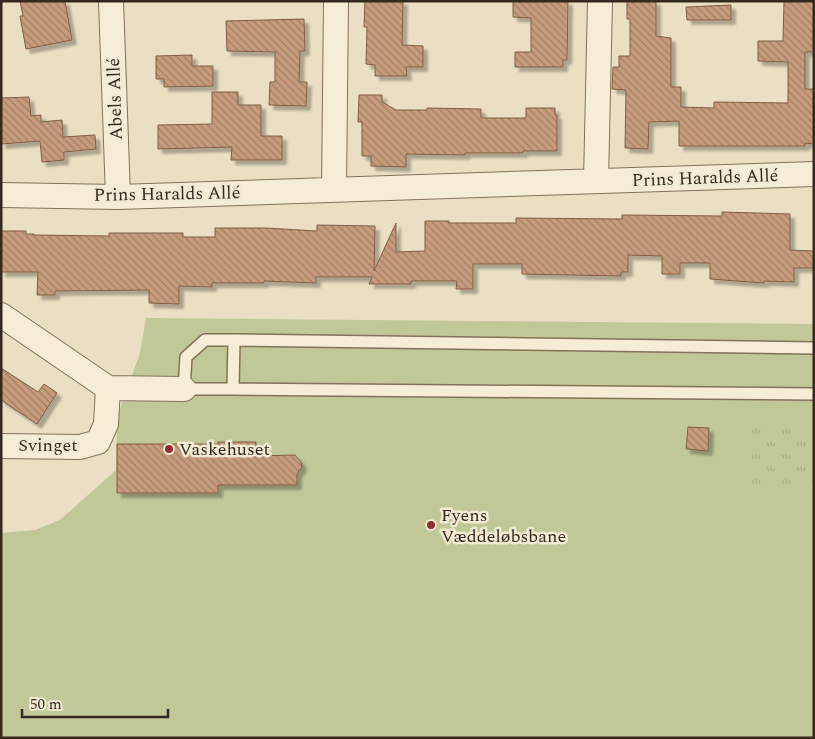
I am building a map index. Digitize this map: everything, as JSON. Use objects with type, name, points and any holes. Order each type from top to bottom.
[{"type":"street","name":"Abels Allé","points":[[111,1],[118,197]]},
{"type":"street","points":[[334,190],[336,1]]},
{"type":"street","points":[[596,182],[600,1]]},
{"type":"street","name":"Prins Haralds Allé","points":[[1,195],[118,197],[814,174]]},
{"type":"street","points":[[1,315],[108,388],[184,389]]},
{"type":"street","name":"Svinget","points":[[1,446],[80,447],[98,442],[106,424],[108,388]]},
{"type":"lane","points":[[814,348],[205,340],[186,357],[184,389],[814,394]]},
{"type":"lane","points":[[233,389],[234,340]]},
{"type":"green space","name":"Fyens Væddeløbsbane","points":[[146,318],[814,324],[814,738],[1,738],[1,533],[35,530],[60,520],[116,470],[117,417],[140,353]]},
{"type":"green space","points":[[749,427],[785,428],[814,435],[814,488],[749,487]]},
{"type":"building","points":[[20,1],[65,1],[72,40],[26,49],[20,16],[23,16]]},
{"type":"building","points":[[365,1],[403,1],[402,45],[423,46],[423,67],[406,67],[407,76],[375,76],[375,65],[366,64],[367,27],[364,27]]},
{"type":"building","points":[[513,1],[568,1],[567,60],[563,60],[563,67],[515,67],[515,52],[531,52],[531,18],[513,17]]},
{"type":"building","points":[[627,1],[656,1],[656,36],[671,38],[671,87],[681,87],[681,107],[714,108],[714,102],[788,103],[788,62],[758,61],[758,41],[783,41],[784,1],[814,1],[814,52],[805,52],[805,89],[814,89],[814,144],[805,143],[805,146],[679,146],[679,121],[649,122],[648,149],[625,148],[626,90],[612,89],[613,67],[619,67],[619,56],[630,56],[630,19],[627,19]]},
{"type":"building","points":[[731,5],[731,20],[687,20],[686,7]]},
{"type":"building","points":[[304,19],[305,51],[300,51],[299,82],[307,82],[306,106],[269,105],[270,82],[275,82],[275,52],[227,51],[226,21]]},
{"type":"building","points":[[192,55],[192,66],[213,66],[213,86],[164,87],[164,79],[156,79],[156,56]]},
{"type":"building","points":[[212,92],[238,92],[238,105],[261,105],[261,136],[282,136],[282,160],[231,160],[232,147],[158,149],[158,125],[212,124]]},
{"type":"building","points":[[359,95],[382,95],[382,102],[396,110],[427,110],[427,108],[481,109],[481,118],[526,118],[526,108],[555,108],[555,115],[557,115],[557,151],[465,153],[465,155],[406,154],[406,167],[371,166],[371,156],[362,156],[362,122],[358,122]]},
{"type":"building","points":[[29,97],[31,116],[41,115],[41,122],[62,120],[63,137],[95,135],[96,149],[64,152],[64,160],[42,162],[40,141],[1,144],[1,98]]},
{"type":"building","points":[[722,212],[790,214],[790,250],[814,251],[814,268],[794,268],[794,282],[764,281],[764,283],[710,279],[710,263],[680,263],[680,274],[662,274],[662,256],[628,255],[628,272],[621,272],[621,276],[522,274],[522,264],[473,264],[473,289],[456,289],[457,281],[411,281],[411,284],[369,284],[372,277],[316,277],[316,283],[264,281],[264,283],[212,283],[212,287],[179,286],[179,304],[149,303],[149,290],[55,291],[55,295],[37,295],[38,272],[1,272],[1,231],[26,231],[26,234],[34,235],[109,236],[109,233],[183,233],[183,237],[215,237],[215,228],[317,231],[317,225],[375,226],[374,271],[396,223],[396,252],[425,251],[425,221],[516,223],[516,218],[622,219],[622,215],[722,216]]},
{"type":"building","points":[[1,368],[38,392],[44,384],[57,393],[37,424],[1,400]]},
{"type":"building","points":[[688,427],[709,428],[708,451],[686,449]]},
{"type":"building","points":[[218,442],[256,442],[256,456],[295,455],[301,462],[302,467],[297,474],[297,485],[218,485],[218,493],[117,493],[117,444],[218,444]]},
{"type":"place","name":"Vaskehuset","points":[[169,449]]},
{"type":"place","name":"Fyens Væddeløbsbane","points":[[431,525]]}]
